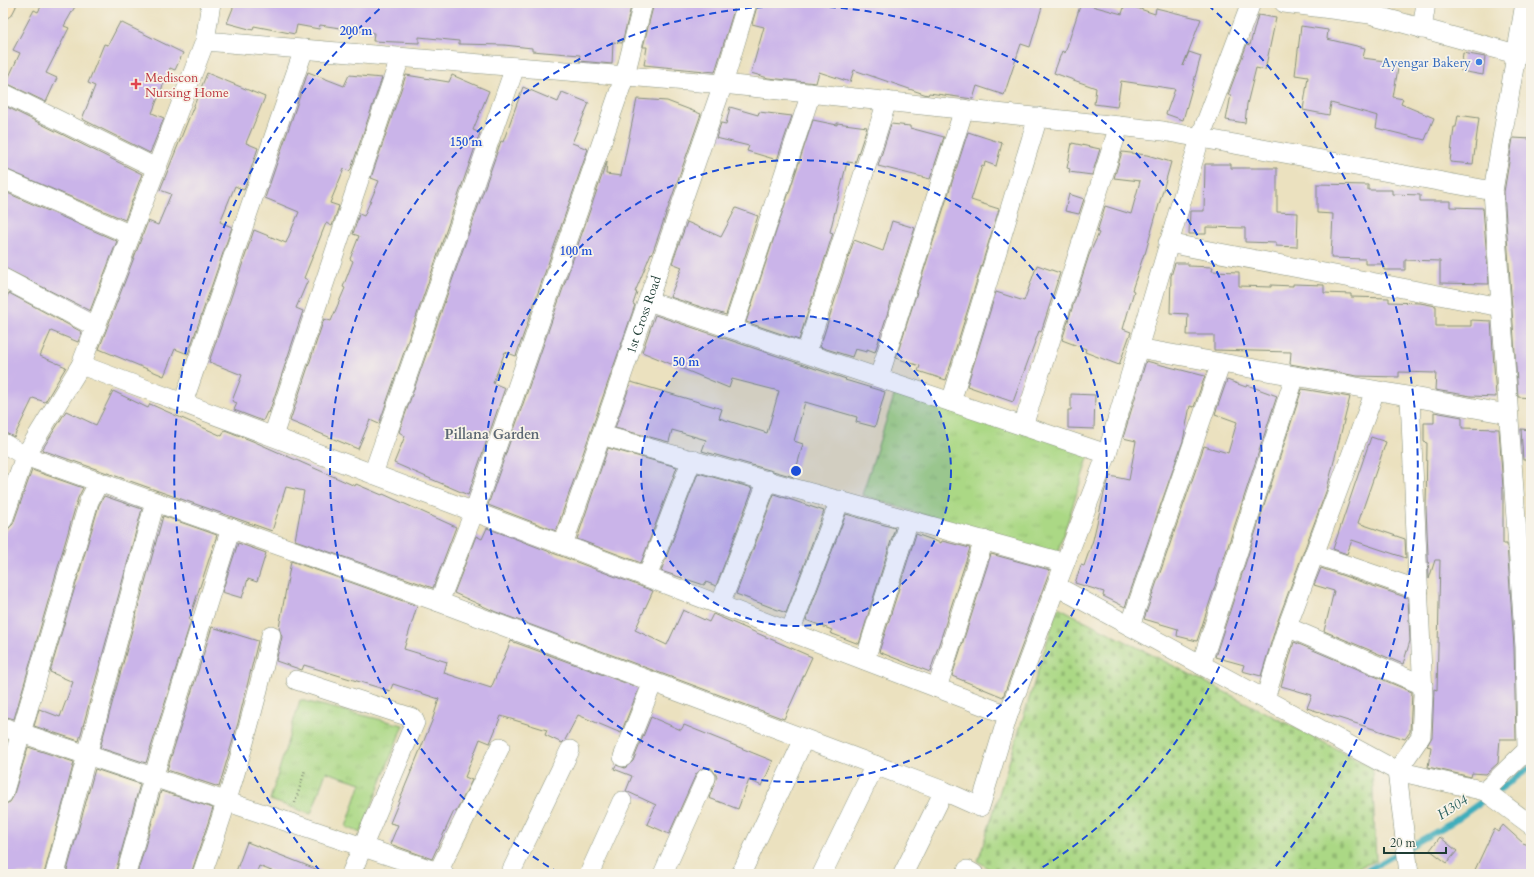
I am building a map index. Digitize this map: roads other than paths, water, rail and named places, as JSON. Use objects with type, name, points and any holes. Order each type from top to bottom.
[{"type":"main road","points":[[3,7],[5,3]]},
{"type":"street","points":[[3,520],[25,456],[81,365],[205,41],[211,3]]},
{"type":"street","points":[[439,602],[474,512],[625,75],[643,3]]},
{"type":"street","name":"1st Cross Road","points":[[563,545],[723,84],[747,3]]},
{"type":"street","points":[[3,443],[25,456],[439,602],[944,791],[980,807],[1008,715],[1107,454],[1200,138],[1250,3]]},
{"type":"street","points":[[1284,3],[1370,14],[1516,54]]},
{"type":"street","points":[[1422,29],[1426,3]]},
{"type":"street","points":[[1490,795],[1527,750],[1525,646],[1493,191],[1525,3]]},
{"type":"street","points":[[205,41],[723,84],[1119,126],[1200,138],[1493,191]]},
{"type":"street","points":[[183,403],[304,49]]},
{"type":"street","points":[[273,436],[400,58]]},
{"type":"street","points":[[373,474],[515,67]]},
{"type":"street","points":[[3,93],[156,168]]},
{"type":"street","points":[[733,328],[811,93]]},
{"type":"street","points":[[806,353],[887,101]]},
{"type":"street","points":[[879,377],[964,109]]},
{"type":"street","points":[[951,402],[1038,117]]},
{"type":"street","points":[[1023,426],[1119,126]]},
{"type":"street","points":[[3,179],[131,235]]},
{"type":"street","points":[[1168,243],[1501,307]]},
{"type":"street","points":[[3,278],[96,326]]},
{"type":"street","points":[[648,301],[733,328],[1107,454]]},
{"type":"street","points":[[1138,348],[1508,414]]},
{"type":"street","points":[[1130,626],[1221,363]]},
{"type":"street","points":[[81,365],[563,545],[1008,715]]},
{"type":"street","points":[[1201,665],[1295,376]]},
{"type":"street","points":[[1265,700],[1286,627],[1375,390]]},
{"type":"street","points":[[1408,867],[1397,771],[1421,736],[1423,685],[1410,397]]},
{"type":"street","points":[[601,435],[1065,563]]},
{"type":"street","points":[[647,577],[692,459]]},
{"type":"street","points":[[720,605],[768,480]]},
{"type":"street","points":[[3,794],[12,730],[88,501],[99,482]]},
{"type":"street","points":[[790,632],[840,500]]},
{"type":"street","points":[[55,874],[155,502]]},
{"type":"street","points":[[866,660],[909,520]]},
{"type":"street","points":[[126,874],[153,778],[231,528]]},
{"type":"street","points":[[937,688],[984,540]]},
{"type":"street","points":[[1314,554],[1419,590]]},
{"type":"street","points":[[1056,586],[1397,771],[1490,795],[1531,825]]},
{"type":"street","points":[[1286,627],[1423,685]]},
{"type":"street","points":[[202,874],[227,802],[271,636]]},
{"type":"street","points":[[296,680],[414,719],[415,724],[351,874]]},
{"type":"street","points":[[623,757],[653,682]]},
{"type":"street","points":[[12,730],[440,873],[500,747]]},
{"type":"street","points":[[741,874],[804,739]]},
{"type":"street","points":[[510,874],[570,750]]},
{"type":"street","points":[[822,874],[875,765]]},
{"type":"street","points":[[663,874],[706,778]]},
{"type":"street","points":[[903,874],[944,791]]},
{"type":"street","points":[[589,874],[622,801]]},
{"type":"street","points":[[966,874],[967,870],[974,874]]},
{"type":"waterway","name":"H304","points":[[1496,792],[1531,767]]},
{"type":"waterway","name":"H304","points":[[1361,874],[1453,822],[1488,797]]},
{"type":"place","name":"Ayengar Bakery","points":[[1479,62]]},
{"type":"place","name":"Mediscon Nursing Home","points":[[136,84]]},
{"type":"district","name":"Pillana Garden","points":[[492,434]]}]
